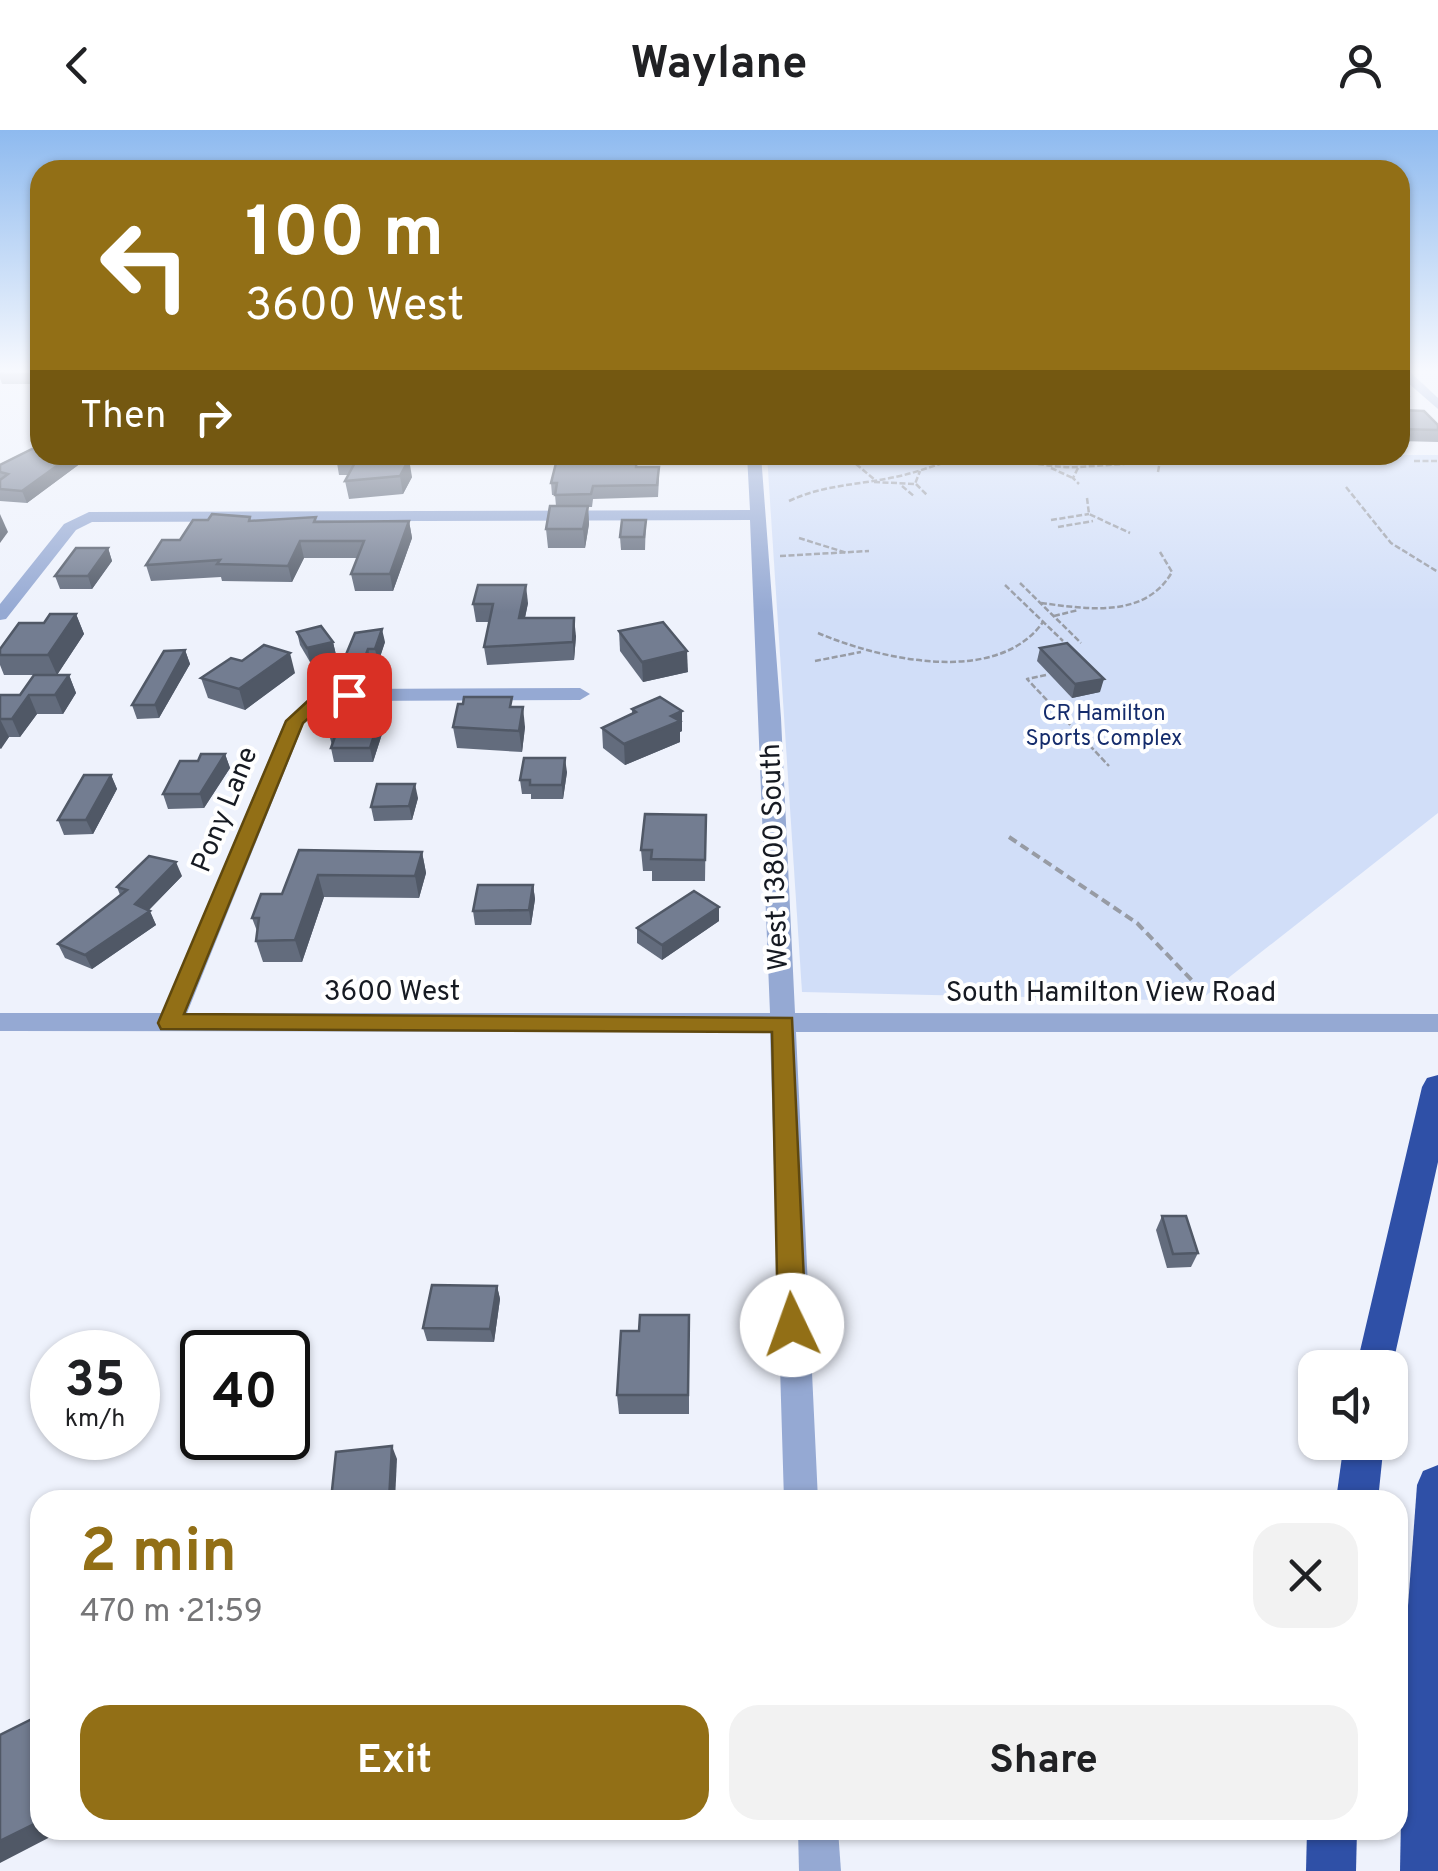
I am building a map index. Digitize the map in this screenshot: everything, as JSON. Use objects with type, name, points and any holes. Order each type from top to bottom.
[{"type":"highway","points":[[1379,1350],[1437,1089]]},
{"type":"highway","points":[[1357,1490],[1362,1460]]},
{"type":"highway","points":[[1425,1871],[1428,1660],[1438,1485]]},
{"type":"highway","points":[[1331,1871],[1332,1840]]},
{"type":"street","name":"West 13800 South","points":[[755,465],[784,1024],[801,1490]]},
{"type":"street","points":[[0,615],[70,527],[89,517],[758,515]]},
{"type":"street","name":"Pony Lane","points":[[170,1023],[300,714],[338,696],[580,694]]},
{"type":"street","name":"3600 West","points":[[0,1022],[784,1024]]},
{"type":"street","name":"South Hamilton View Road","points":[[784,1024],[1438,1023]]},
{"type":"street","points":[[818,1840],[820,1871]]},
{"type":"path","points":[[1414,461],[1438,462]]},
{"type":"path","points":[[857,465],[875,480]]},
{"type":"path","points":[[788,500],[816,488],[942,465]]},
{"type":"path","points":[[1036,465],[1105,465]]},
{"type":"path","points":[[1158,472],[1159,465]]},
{"type":"path","points":[[1046,466],[1079,484]]},
{"type":"path","points":[[1072,478],[1078,467]]},
{"type":"path","points":[[916,484],[920,471]]},
{"type":"path","points":[[870,481],[916,484]]},
{"type":"path","points":[[916,484],[927,495]]},
{"type":"path","points":[[902,486],[915,498]]},
{"type":"path","points":[[1346,488],[1391,543],[1438,572]]},
{"type":"path","points":[[1087,498],[1089,514],[1096,520],[1130,533]]},
{"type":"path","points":[[1050,520],[1089,514]]},
{"type":"path","points":[[1058,527],[1096,520]]},
{"type":"path","points":[[799,538],[848,554]]},
{"type":"path","points":[[774,556],[870,551]]},
{"type":"path","points":[[1054,616],[1117,607],[1156,595],[1167,585],[1172,572],[1160,552]]},
{"type":"path","points":[[1020,583],[1081,643]]},
{"type":"path","points":[[1005,585],[1062,641]]},
{"type":"path","points":[[1041,603],[1084,609]]},
{"type":"path","points":[[818,632],[866,652],[930,661],[987,656],[1029,638],[1043,622]]},
{"type":"path","points":[[814,662],[866,652]]},
{"type":"path","points":[[1046,675],[1028,679],[1109,766]]},
{"type":"path","points":[[1009,837],[1137,923],[1204,994]]},
{"type":"green space","name":"CR Hamilton Sports Complex","points":[[1410,455],[1438,455],[1438,813],[1199,1001],[802,992],[768,465],[1410,465]]},
{"type":"building","points":[[30,450],[30,465],[58,465],[22,491],[0,489],[0,480],[8,474],[0,472],[0,465]]},
{"type":"building","points":[[354,465],[406,465],[400,476],[345,481]]},
{"type":"building","points":[[556,465],[659,467],[657,485],[593,486],[591,494],[555,495],[557,483],[551,483]]},
{"type":"building","points":[[550,506],[588,506],[583,529],[546,529]]},
{"type":"building","points":[[212,514],[250,517],[249,521],[316,517],[314,522],[409,521],[390,574],[351,574],[364,541],[300,541],[288,566],[217,564],[220,560],[146,565],[162,540],[180,540],[193,520],[208,520]]},
{"type":"building","points":[[622,520],[646,520],[644,537],[620,537]]},
{"type":"building","points":[[76,548],[108,548],[88,576],[55,576]]},
{"type":"building","points":[[478,585],[526,585],[519,618],[574,618],[573,642],[484,647],[493,604],[473,604]]},
{"type":"building","points":[[50,614],[76,614],[48,655],[0,655],[0,649],[19,623],[44,623]]},
{"type":"building","points":[[663,622],[687,651],[642,662],[619,631]]},
{"type":"building","points":[[321,626],[333,642],[307,648],[297,632]]},
{"type":"building","points":[[382,629],[375,649],[368,649],[365,657],[345,657],[355,633]]},
{"type":"building","points":[[1067,643],[1104,679],[1075,684],[1040,648]]},
{"type":"building","points":[[264,645],[290,653],[239,689],[201,678],[231,658],[242,661]]},
{"type":"building","points":[[185,650],[155,705],[132,705],[164,651]]},
{"type":"building","points":[[34,675],[69,675],[55,695],[29,695],[12,719],[0,719],[0,695],[20,695]]},
{"type":"building","points":[[464,697],[512,697],[510,707],[523,707],[519,731],[453,727],[458,704],[463,704]]},
{"type":"building","points":[[660,697],[682,711],[671,716],[680,721],[624,744],[602,728],[636,712],[632,709]]},
{"type":"building","points":[[335,711],[356,711],[352,720],[379,720],[370,748],[331,748],[337,731],[328,731]]},
{"type":"building","points":[[201,754],[225,754],[200,794],[163,794],[180,761],[198,761]]},
{"type":"building","points":[[524,758],[565,758],[562,785],[530,785],[530,780],[520,780]]},
{"type":"building","points":[[84,775],[111,775],[86,820],[58,820]]},
{"type":"building","points":[[377,784],[415,784],[409,806],[371,807]]},
{"type":"building","points":[[645,814],[706,815],[705,860],[651,859],[652,850],[641,850]]},
{"type":"building","points":[[299,850],[422,852],[415,876],[318,875],[295,940],[256,941],[259,918],[252,918],[261,894],[282,894]]},
{"type":"building","points":[[149,856],[176,862],[135,904],[150,911],[85,955],[58,944],[127,890],[117,887]]},
{"type":"building","points":[[478,885],[533,885],[529,910],[473,911]]},
{"type":"building","points":[[694,891],[719,907],[662,945],[637,928]]},
{"type":"building","points":[[1162,1216],[1186,1216],[1198,1253],[1173,1254]]},
{"type":"building","points":[[432,1285],[497,1286],[490,1329],[423,1328]]},
{"type":"building","points":[[640,1315],[689,1315],[688,1395],[617,1395],[621,1331],[639,1331]]},
{"type":"building","points":[[392,1446],[390,1490],[332,1490],[336,1452]]},
{"type":"building","points":[[30,1720],[30,1826],[0,1841],[0,1735]]},
{"type":"route","points":[[349,695],[316,702],[295,721],[170,1023],[784,1024],[792,1325]]}]
